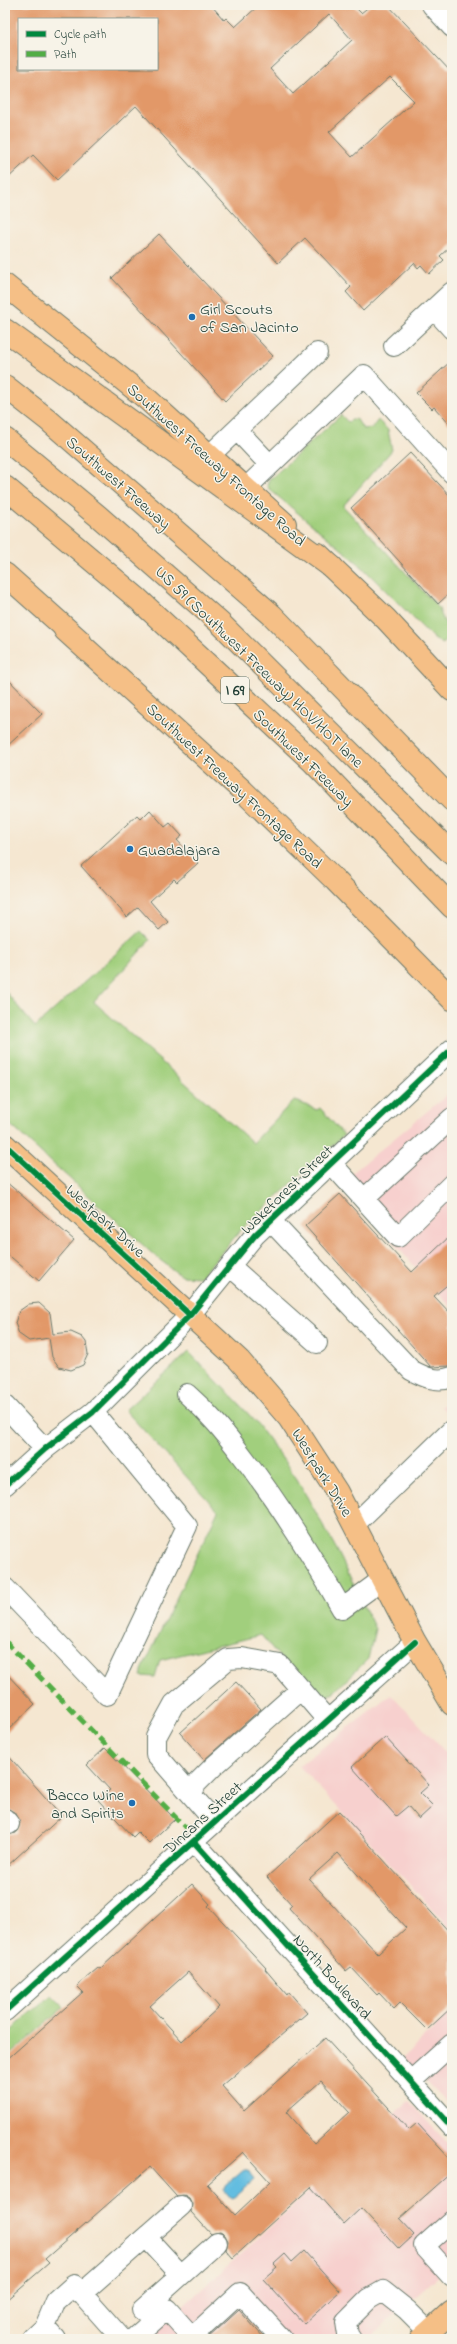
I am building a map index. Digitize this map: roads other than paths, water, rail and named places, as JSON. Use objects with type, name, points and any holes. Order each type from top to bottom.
[{"type":"main road","name":"Southwest Freeway Frontage Road","points":[[5,285],[141,394],[210,455],[332,567],[386,619],[452,690]]},
{"type":"main road","points":[[5,330],[332,567]]},
{"type":"main road","name":"Southwest Freeway","points":[[5,386],[47,419],[272,615],[452,800]]},
{"type":"main road","name":"US 59 (Southwest Freeway) HOV/HOT lane","points":[[5,439],[98,516],[220,623],[452,854]]},
{"type":"main road","name":"Southwest Freeway","points":[[5,487],[138,600],[306,756],[452,907]]},
{"type":"main road","points":[[5,574],[80,641]]},
{"type":"main road","name":"Southwest Freeway Frontage Road","points":[[5,585],[80,641],[244,791],[335,880],[452,999]]},
{"type":"main road","name":"Westpark Drive","points":[[5,1145],[243,1364],[289,1418],[321,1465],[355,1524],[415,1642],[452,1704]]},
{"type":"main road","points":[[425,2335],[450,2317]]},
{"type":"street","points":[[432,5],[452,27]]},
{"type":"street","points":[[394,346],[446,302],[452,329]]},
{"type":"street","points":[[210,455],[317,354]]},
{"type":"street","points":[[246,488],[364,375],[452,473]]},
{"type":"street","points":[[237,430],[270,465]]},
{"type":"street","name":"Wakeforest Street","points":[[5,1485],[45,1449],[93,1412],[190,1315],[255,1234],[452,1049]]},
{"type":"street","points":[[364,1200],[452,1118]]},
{"type":"street","points":[[331,1163],[398,1237],[452,1184]]},
{"type":"street","points":[[270,1220],[411,1370],[430,1379],[438,1380],[452,1378]]},
{"type":"street","points":[[230,1266],[317,1343]]},
{"type":"street","points":[[187,1394],[209,1412],[273,1495],[303,1540],[342,1608],[383,1579]]},
{"type":"street","points":[[5,1406],[45,1449]]},
{"type":"street","points":[[5,1588],[107,1695],[187,1526],[93,1412]]},
{"type":"street","points":[[355,1524],[452,1430]]},
{"type":"street","name":"Dincans Street","points":[[5,2011],[415,1642]]},
{"type":"street","points":[[215,1822],[156,1754],[156,1737],[174,1704],[228,1659],[242,1658],[280,1665],[328,1721]]},
{"type":"street","points":[[192,1794],[196,1784],[214,1766],[301,1689]]},
{"type":"street","name":"North Boulevard","points":[[194,1842],[452,2127]]},
{"type":"street","points":[[411,2081],[450,2051]]},
{"type":"street","points":[[81,2294],[181,2206]]},
{"type":"street","points":[[452,2221],[424,2246],[452,2277]]},
{"type":"street","points":[[146,2237],[181,2276]]},
{"type":"street","points":[[142,2310],[217,2243]]},
{"type":"street","points":[[44,2335],[56,2301],[74,2285],[122,2339]]},
{"type":"street","points":[[351,2339],[346,2322],[369,2299],[384,2291],[407,2310],[425,2335]]},
{"type":"street","points":[[133,2339],[167,2309],[191,2338],[240,2294],[282,2339]]},
{"type":"water","points":[[244,2170],[248,2170],[254,2180],[231,2198],[224,2190],[225,2186]]},
{"type":"place","name":"Girl Scouts of San Jacinto","points":[[192,317]]},
{"type":"place","name":"Guadalajara","points":[[130,849]]},
{"type":"place","name":"Bacco Wine and Spirits","points":[[132,1803]]}]
